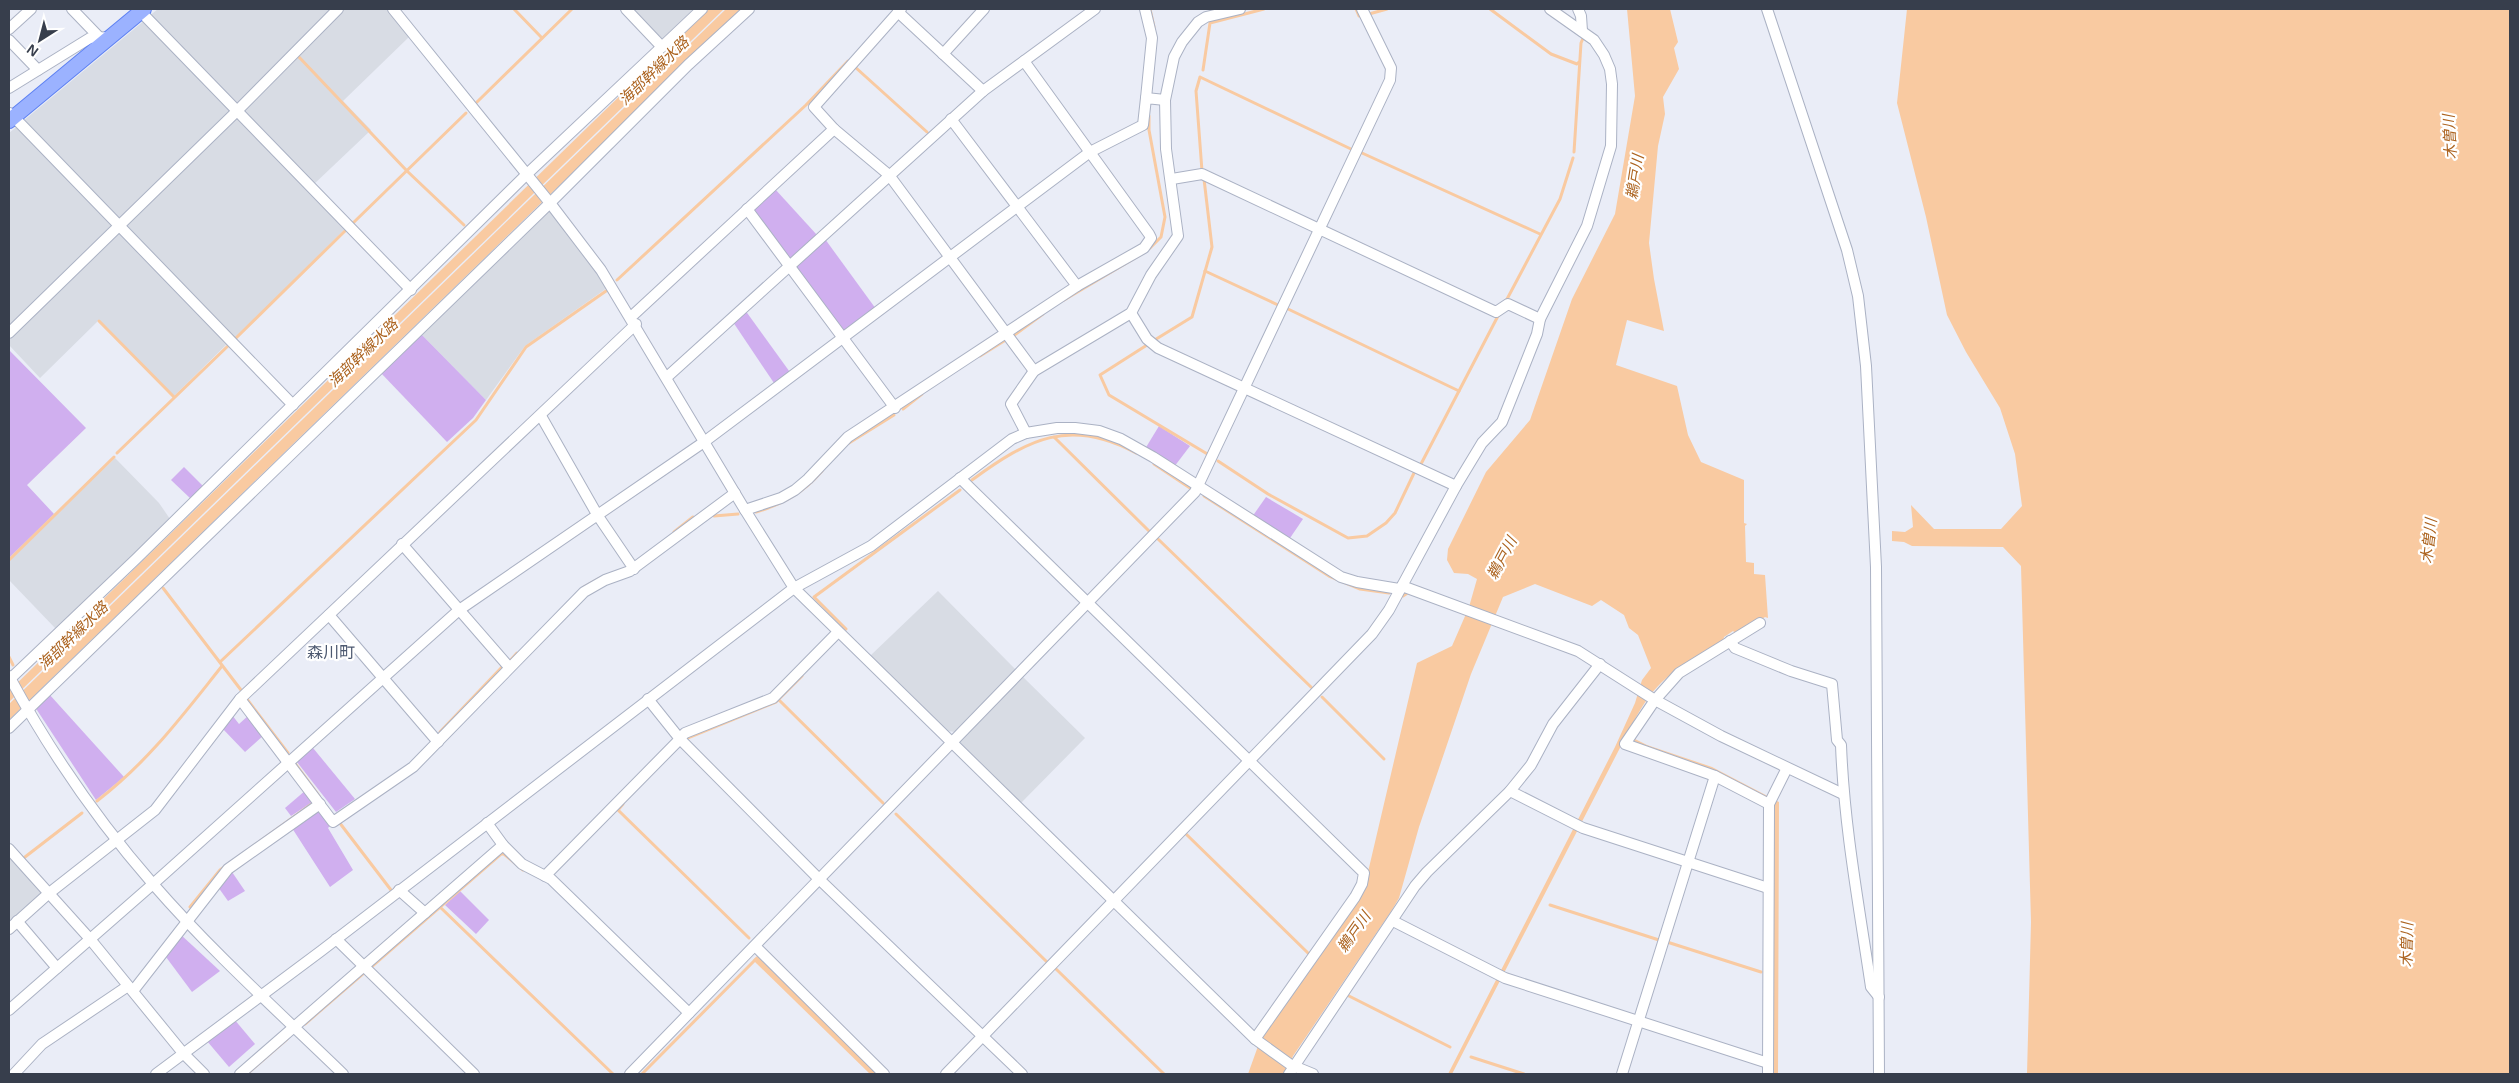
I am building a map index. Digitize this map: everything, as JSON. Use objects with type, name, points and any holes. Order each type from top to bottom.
[{"type":"main road","points":[[10,117],[104,37],[143,10]]},
{"type":"street","points":[[9,29],[31,9]]},
{"type":"street","points":[[72,9],[104,37]]},
{"type":"street","points":[[9,333],[237,111],[338,9]]},
{"type":"street","points":[[393,9],[550,202],[601,270],[634,321],[734,494],[794,588],[1255,1039],[1291,1068],[1313,1074]]},
{"type":"street","points":[[626,9],[662,47]]},
{"type":"street","points":[[342,1074],[186,921],[153,884],[117,841],[66,769],[10,679],[527,175],[702,9]]},
{"type":"street","points":[[9,728],[550,202],[688,65],[749,9]]},
{"type":"street","points":[[943,54],[984,9]]},
{"type":"street","points":[[667,377],[983,91],[1095,9]]},
{"type":"street","points":[[10,1007],[153,884],[459,610],[704,442],[1090,152],[1143,125],[1152,38],[1145,9]]},
{"type":"street","points":[[1026,433],[1011,404],[1034,371],[1131,312],[1151,275],[1178,236],[1172,179],[1166,150],[1165,100],[1174,57],[1182,42],[1198,22],[1206,17],[1240,9]]},
{"type":"street","points":[[630,1074],[1195,492],[1391,73],[1391,68],[1362,9]]},
{"type":"street","points":[[946,1074],[1372,634],[1382,622],[1456,486],[1482,443],[1502,422],[1537,334],[1540,319],[1587,226],[1602,182],[1611,146],[1610,69],[1604,55],[1594,40],[1550,9]]},
{"type":"street","points":[[1578,9],[1581,16],[1582,31]]},
{"type":"street","points":[[1767,9],[1847,250],[1858,296],[1866,366],[1876,567],[1879,1074]]},
{"type":"street","points":[[143,10],[237,111],[410,290]]},
{"type":"street","points":[[983,91],[900,10],[816,102],[814,107],[816,112],[834,129],[889,175],[1004,333],[1034,371]]},
{"type":"street","points":[[9,88],[90,38],[104,37]]},
{"type":"street","points":[[9,40],[38,70]]},
{"type":"street","points":[[745,510],[781,498],[795,490],[848,437],[895,408],[933,379],[1076,286],[1144,248],[1151,238],[1024,61]]},
{"type":"street","points":[[1146,98],[1165,100]]},
{"type":"street","points":[[10,117],[293,405]]},
{"type":"street","points":[[951,119],[1076,286]]},
{"type":"street","points":[[9,929],[48,894],[155,810],[240,699],[402,544],[542,416],[747,209],[834,129]]},
{"type":"street","points":[[1172,179],[1202,174],[1496,312],[1508,304],[1540,319]]},
{"type":"street","points":[[747,209],[895,408]]},
{"type":"street","points":[[1131,312],[1151,343],[1456,486]]},
{"type":"street","points":[[542,416],[598,516],[634,569]]},
{"type":"street","points":[[156,1074],[336,939],[794,588],[871,546],[1012,439],[1026,433],[1057,428],[1099,431],[1121,440],[1198,486],[1341,577],[1357,582],[1401,587],[1578,651],[1654,699],[1787,768],[1843,794]]},
{"type":"street","points":[[960,478],[1364,873],[1362,884],[1355,897],[1255,1039]]},
{"type":"street","points":[[240,699],[333,822],[402,776],[438,742],[584,592],[606,580],[634,569],[734,494]]},
{"type":"street","points":[[402,544],[509,667]]},
{"type":"street","points":[[329,615],[438,742]]},
{"type":"street","points":[[1760,623],[1679,673],[1654,699],[1625,744],[1714,776],[1771,800]]},
{"type":"street","points":[[545,876],[685,733],[773,698],[838,632]]},
{"type":"street","points":[[1730,641],[1735,648],[1790,671],[1832,684],[1837,740],[1841,745],[1843,794],[1847,808],[1850,861],[1870,987],[1879,997]]},
{"type":"street","points":[[1291,1068],[1347,991],[1427,872],[1510,791],[1531,765],[1553,724],[1600,664]]},
{"type":"street","points":[[648,699],[680,738],[820,880],[1022,1074]]},
{"type":"street","points":[[1768,1074],[1768,888],[1771,800],[1787,768]]},
{"type":"street","points":[[1622,1074],[1714,776]]},
{"type":"street","points":[[1510,791],[1583,828],[1768,888]]},
{"type":"street","points":[[14,1074],[42,1044],[130,989],[228,869],[320,804]]},
{"type":"street","points":[[487,823],[502,845],[522,864],[551,879],[689,1014]]},
{"type":"street","points":[[240,1074],[502,845]]},
{"type":"street","points":[[9,850],[90,939],[183,1053],[204,1074]]},
{"type":"street","points":[[399,890],[425,913]]},
{"type":"street","points":[[17,921],[57,968]]},
{"type":"street","points":[[1393,921],[1505,978],[1768,1062]]},
{"type":"street","points":[[336,939],[474,1074]]},
{"type":"street","points":[[756,946],[884,1074]]},
{"type":"shaded area","points":[[158,9],[335,9],[237,105],[148,17]]},
{"type":"shaded area","points":[[344,9],[387,9],[409,37],[343,101],[371,130],[312,186],[242,109]]},
{"type":"shaded area","points":[[633,9],[694,9],[663,38],[659,38]]},
{"type":"shaded area","points":[[145,20],[233,110],[119,220],[22,122]]},
{"type":"shaded area","points":[[236,118],[240,118],[346,228],[234,339],[128,231],[128,222]]},
{"type":"shaded area","points":[[19,125],[115,225],[9,328],[9,133]]},
{"type":"shaded area","points":[[775,189],[817,235],[792,259],[788,258],[753,212],[754,208]]},
{"type":"shaded area","points":[[550,209],[572,236],[607,288],[525,346],[486,400],[420,333]]},
{"type":"shaded area","points":[[118,232],[229,342],[174,396],[99,320],[40,378],[9,345],[9,340]]},
{"type":"shaded area","points":[[825,239],[876,309],[846,333],[842,331],[796,270],[797,264]]},
{"type":"shaded area","points":[[745,310],[792,375],[776,386],[733,322]]},
{"type":"shaded area","points":[[420,333],[486,400],[473,418],[447,442],[380,372]]},
{"type":"shaded area","points":[[9,350],[86,428],[27,485],[54,514],[9,558]]},
{"type":"shaded area","points":[[1159,426],[1190,446],[1174,467],[1145,449]]},
{"type":"shaded area","points":[[115,458],[159,503],[170,519],[56,629],[9,580],[9,561]]},
{"type":"shaded area","points":[[184,467],[204,487],[191,499],[171,480]]},
{"type":"shaded area","points":[[1266,497],[1303,519],[1288,541],[1252,517]]},
{"type":"shaded area","points":[[938,591],[1017,671],[956,732],[946,731],[870,656]]},
{"type":"shaded area","points":[[1022,676],[1085,738],[1021,803],[958,741]]},
{"type":"shaded area","points":[[49,694],[124,777],[96,800],[35,707]]},
{"type":"shaded area","points":[[232,715],[239,724],[249,715],[264,735],[245,752],[222,728]]},
{"type":"shaded area","points":[[313,748],[355,799],[336,812],[297,762]]},
{"type":"shaded area","points":[[306,790],[314,801],[291,816],[285,808]]},
{"type":"shaded area","points":[[318,809],[332,824],[328,828],[353,870],[330,887],[292,828]]},
{"type":"shaded area","points":[[9,855],[41,892],[41,896],[9,924]]},
{"type":"shaded area","points":[[232,872],[245,891],[228,901],[218,887]]},
{"type":"shaded area","points":[[460,891],[489,920],[476,934],[445,905]]},
{"type":"shaded area","points":[[180,934],[220,971],[192,992],[166,957]]},
{"type":"shaded area","points":[[234,1019],[255,1044],[229,1067],[207,1041]]},
{"type":"water","name":"海部幹線水路","points":[[709,9],[724,9],[9,702],[9,691]]},
{"type":"water","points":[[726,9],[741,9],[9,720],[9,704]]},
{"type":"water","name":"鵜戸川","points":[[1627,9],[1670,9],[1678,42],[1674,48],[1679,69],[1663,97],[1665,114],[1658,146],[1649,243],[1664,331],[1627,320],[1616,365],[1677,386],[1688,435],[1701,462],[1744,480],[1744,523],[1747,524],[1745,526],[1746,562],[1754,563],[1754,574],[1765,575],[1768,618],[1765,617],[1737,634],[1733,631],[1724,637],[1723,642],[1716,644],[1718,646],[1693,659],[1670,675],[1647,700],[1627,735],[1647,745],[1712,767],[1779,802],[1778,1074],[1773,1074],[1774,806],[1765,800],[1623,742],[1452,1074],[1448,1074],[1615,747],[1635,703],[1642,680],[1651,668],[1638,635],[1629,628],[1624,615],[1601,600],[1592,606],[1535,584],[1503,597],[1471,674],[1419,827],[1399,898],[1392,910],[1293,1056],[1285,1074],[1248,1074],[1262,1035],[1368,872],[1417,663],[1452,646],[1469,607],[1477,579],[1468,574],[1454,573],[1447,560],[1448,549],[1486,472],[1530,420],[1572,299],[1615,214],[1635,96]]},
{"type":"water","name":"木曽川","points":[[1907,9],[2510,9],[2510,1074],[2027,1074],[2031,922],[2021,566],[2003,547],[1912,546],[1904,542],[1892,541],[1892,531],[1905,532],[1913,527],[1911,505],[1934,529],[2001,529],[2022,506],[2015,454],[2000,408],[1966,352],[1947,315],[1926,217],[1897,103]]},
{"type":"water","points":[[757,956],[878,1074],[870,1074],[755,962],[753,960]]},
{"type":"waterway","points":[[514,9],[542,38]]},
{"type":"waterway","points":[[477,102],[572,9]]},
{"type":"waterway","points":[[1150,9],[1154,27]]},
{"type":"waterway","points":[[1203,70],[1210,23],[1264,9]]},
{"type":"waterway","points":[[1356,9],[1359,16],[1362,15]]},
{"type":"waterway","points":[[1369,14],[1387,9]]},
{"type":"waterway","points":[[1490,9],[1551,54],[1577,64],[1579,62]]},
{"type":"waterway","points":[[1574,152],[1581,43],[1584,36]]},
{"type":"waterway","points":[[298,56],[407,171],[464,225]]},
{"type":"waterway","points":[[617,280],[806,105],[848,61]]},
{"type":"waterway","points":[[856,65],[855,67],[927,132]]},
{"type":"waterway","points":[[1202,171],[1196,91],[1200,77],[1353,150]]},
{"type":"waterway","points":[[352,224],[466,113]]},
{"type":"waterway","points":[[1149,116],[1149,130],[1165,217],[1161,237],[1150,248]]},
{"type":"waterway","points":[[1362,153],[1540,234]]},
{"type":"waterway","points":[[1506,301],[1560,199],[1573,158]]},
{"type":"waterway","points":[[1153,341],[1192,317],[1212,247],[1204,179]]},
{"type":"waterway","points":[[235,339],[347,229]]},
{"type":"waterway","points":[[1064,300],[1145,252]]},
{"type":"waterway","points":[[1205,271],[1278,305]]},
{"type":"waterway","points":[[220,662],[476,420],[526,347],[606,291]]},
{"type":"waterway","points":[[1288,309],[1459,391]]},
{"type":"waterway","points":[[1013,336],[1043,314]]},
{"type":"waterway","points":[[1421,464],[1499,314]]},
{"type":"waterway","points":[[99,321],[174,397]]},
{"type":"waterway","points":[[980,356],[1004,341]]},
{"type":"waterway","points":[[117,453],[230,344]]},
{"type":"waterway","points":[[1147,345],[1100,375],[1109,395],[1209,455]]},
{"type":"waterway","points":[[903,409],[922,394]]},
{"type":"waterway","points":[[849,443],[894,415]]},
{"type":"waterway","points":[[972,480],[1012,453],[1050,438],[1070,435],[1090,436],[1112,442],[1136,453]]},
{"type":"waterway","points":[[1054,437],[1149,531]]},
{"type":"waterway","points":[[9,560],[114,457]]},
{"type":"waterway","points":[[1218,461],[1268,494],[1348,538],[1367,536],[1386,523],[1395,513],[1415,471]]},
{"type":"waterway","points":[[1154,464],[1190,488]]},
{"type":"waterway","points":[[756,512],[792,497],[807,486],[822,471]]},
{"type":"waterway","points":[[846,629],[814,597],[960,490]]},
{"type":"waterway","points":[[1204,496],[1329,576],[1360,589],[1389,593]]},
{"type":"waterway","points":[[714,516],[738,514]]},
{"type":"waterway","points":[[674,532],[693,517]]},
{"type":"waterway","points":[[1158,539],[1311,687]]},
{"type":"waterway","points":[[584,587],[600,578]]},
{"type":"waterway","points":[[163,588],[241,690]]},
{"type":"waterway","points":[[1403,596],[1409,592]]},
{"type":"waterway","points":[[509,662],[517,653]]},
{"type":"waterway","points":[[9,657],[13,665]]},
{"type":"waterway","points":[[97,801],[116,786],[149,754],[222,666]]},
{"type":"waterway","points":[[440,732],[502,667]]},
{"type":"waterway","points":[[685,739],[776,702],[802,676]]},
{"type":"waterway","points":[[1322,697],[1384,759]]},
{"type":"waterway","points":[[246,698],[288,753]]},
{"type":"waterway","points":[[779,700],[883,803]]},
{"type":"waterway","points":[[294,762],[319,796]]},
{"type":"waterway","points":[[190,907],[220,870],[313,803]]},
{"type":"waterway","points":[[623,804],[618,810],[749,938]]},
{"type":"waterway","points":[[25,857],[82,813]]},
{"type":"waterway","points":[[896,814],[1047,962]]},
{"type":"waterway","points":[[339,822],[391,890]]},
{"type":"waterway","points":[[1186,834],[1308,953]]},
{"type":"waterway","points":[[370,968],[501,854],[504,854],[523,870]]},
{"type":"waterway","points":[[1550,905],[1659,940]]},
{"type":"waterway","points":[[440,907],[613,1074]]},
{"type":"waterway","points":[[1667,942],[1761,972]]},
{"type":"waterway","points":[[642,1074],[756,959]]},
{"type":"waterway","points":[[1056,969],[1164,1074]]},
{"type":"waterway","points":[[305,1024],[365,972]]},
{"type":"waterway","points":[[1349,996],[1450,1047]]},
{"type":"waterway","points":[[247,1074],[287,1039]]},
{"type":"waterway","points":[[1471,1057],[1524,1074]]},
{"type":"district","name":"森川町","points":[[331,652]]}]
